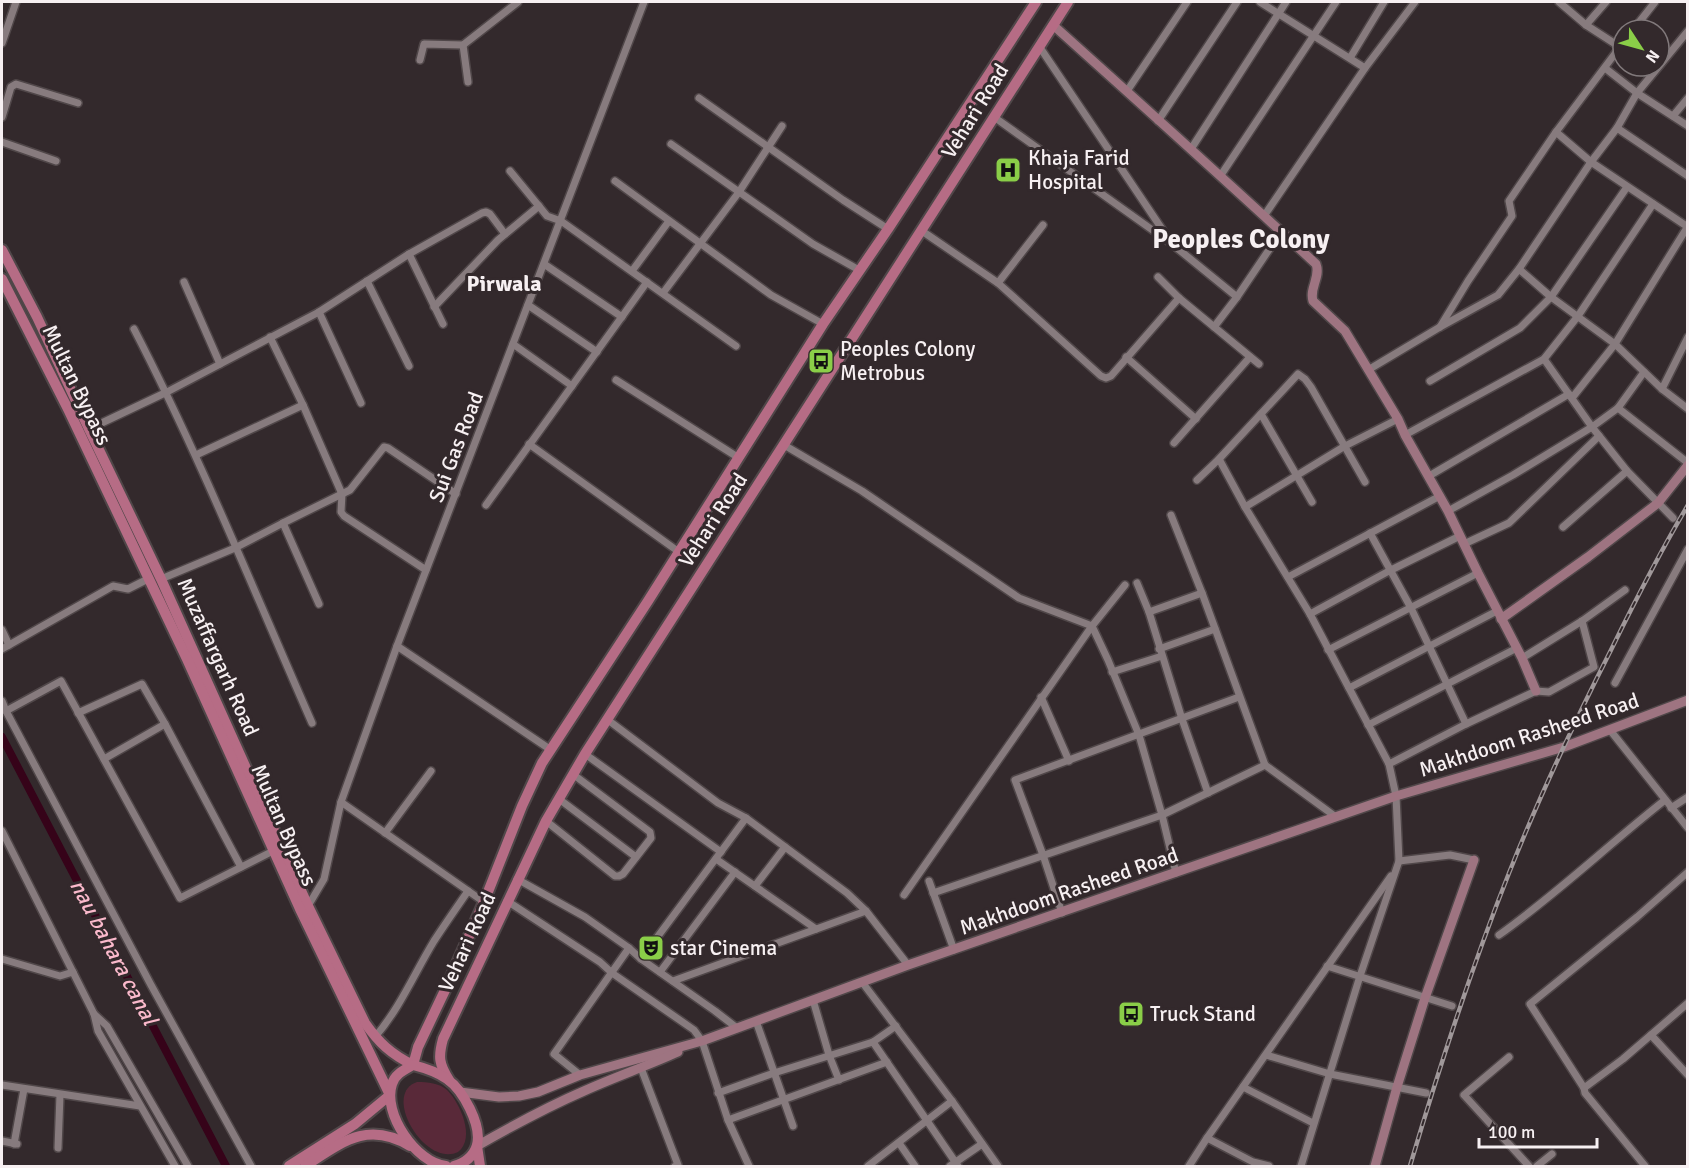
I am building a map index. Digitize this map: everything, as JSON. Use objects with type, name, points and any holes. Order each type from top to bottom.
[{"type":"main road","name":"Vehari Road","points":[[412,1065],[542,763],[823,324],[888,229],[1036,2]]},
{"type":"main road","name":"Vehari Road","points":[[449,1080],[441,1067],[439,1053],[443,1039],[546,821],[585,754],[1068,2]]},
{"type":"main road","points":[[1053,25],[1221,175],[1316,264],[1318,268],[1312,292],[1313,301],[1345,331],[1398,419],[1448,511],[1522,658],[1536,691]]},
{"type":"main road","name":"Muzaffargarh Road","points":[[2,250],[37,317],[88,429],[161,579],[278,848],[365,1023],[393,1055],[449,1080]]},
{"type":"main road","name":"Multan Bypass","points":[[2,279],[69,411],[278,848],[300,909],[390,1095],[397,1123],[404,1136],[416,1149]]},
{"type":"main road","points":[[1499,615],[1588,558],[1658,503],[1688,464]]},
{"type":"main road","name":"Makhdoom Rasheed Road","points":[[460,1092],[499,1097],[538,1092],[580,1075],[702,1041],[908,965],[1396,796],[1564,747],[1688,700]]},
{"type":"main road","points":[[1375,1167],[1425,998],[1474,860]]},
{"type":"main road","points":[[454,1167],[463,1164],[477,1146],[531,1115],[702,1041]]},
{"type":"main road","points":[[289,1167],[355,1124],[390,1095],[393,1082],[401,1071],[412,1065]]},
{"type":"main road","points":[[449,1080],[470,1107],[475,1122],[480,1167]]},
{"type":"main road","points":[[305,1167],[317,1163],[348,1139],[376,1134],[403,1142],[440,1166],[446,1167]]},
{"type":"street","points":[[2,43],[16,2]]},
{"type":"street","points":[[420,60],[426,43],[463,45],[518,2]]},
{"type":"street","name":"Sui Gas Road","points":[[308,906],[324,879],[341,802],[397,646],[644,2]]},
{"type":"street","points":[[1127,91],[1187,2]]},
{"type":"street","points":[[1158,121],[1237,2]]},
{"type":"street","points":[[1260,2],[1365,68]]},
{"type":"street","points":[[1191,149],[1286,2]]},
{"type":"street","points":[[1221,175],[1336,2]]},
{"type":"street","points":[[1350,58],[1384,2]]},
{"type":"street","points":[[1264,216],[1365,68],[1415,2]]},
{"type":"street","points":[[1559,2],[1586,25],[1611,39]]},
{"type":"street","points":[[1586,25],[1606,2]]},
{"type":"street","points":[[1642,18],[1655,2]]},
{"type":"street","points":[[1368,370],[1498,295],[1519,269],[1591,162],[1617,128],[1637,93],[1688,31]]},
{"type":"street","points":[[463,45],[468,82]]},
{"type":"street","points":[[1039,46],[1172,244]]},
{"type":"street","points":[[1440,327],[1512,216],[1509,201],[1556,132],[1611,60]]},
{"type":"street","points":[[1605,68],[1637,93],[1688,126]]},
{"type":"street","points":[[2,117],[11,87],[16,84],[78,103]]},
{"type":"street","points":[[699,98],[843,200],[888,229]]},
{"type":"street","points":[[1673,116],[1688,98]]},
{"type":"street","points":[[994,117],[1172,244],[1237,297]]},
{"type":"street","points":[[663,293],[739,192],[782,126]]},
{"type":"street","points":[[1617,128],[1688,176]]},
{"type":"street","points":[[1429,476],[1571,396],[1616,344],[1687,227],[1591,162],[1556,132]]},
{"type":"street","points":[[2,142],[56,161]]},
{"type":"street","points":[[671,144],[813,244],[859,270]]},
{"type":"street","points":[[510,171],[547,216],[561,220],[736,346]]},
{"type":"street","points":[[615,181],[771,295],[823,324]]},
{"type":"street","points":[[1430,381],[1520,328],[1551,297],[1627,187]]},
{"type":"street","points":[[1405,435],[1544,359],[1578,316],[1653,204]]},
{"type":"street","points":[[434,307],[506,234],[538,206]]},
{"type":"street","points":[[88,429],[167,392],[319,312],[409,254],[486,212],[506,234]]},
{"type":"street","points":[[632,272],[669,221]]},
{"type":"street","points":[[998,283],[1043,225]]},
{"type":"street","points":[[922,231],[998,283],[1101,376],[1106,378],[1179,298]]},
{"type":"street","points":[[1214,327],[1281,232]]},
{"type":"street","points":[[409,254],[443,324]]},
{"type":"street","points":[[544,264],[622,317]]},
{"type":"street","points":[[1519,269],[1551,297],[1616,344],[1662,389],[1688,409]]},
{"type":"street","points":[[1158,277],[1179,298],[1259,364]]},
{"type":"street","points":[[367,281],[409,366]]},
{"type":"street","points":[[184,282],[220,364]]},
{"type":"street","points":[[486,505],[647,282]]},
{"type":"street","points":[[528,305],[597,351]]},
{"type":"street","points":[[319,312],[361,403]]},
{"type":"street","points":[[134,329],[196,455],[312,723]]},
{"type":"street","points":[[270,337],[342,494],[340,512],[426,570]]},
{"type":"street","points":[[1662,389],[1688,337]]},
{"type":"street","points":[[513,344],[572,386]]},
{"type":"street","points":[[1126,357],[1196,419]]},
{"type":"street","points":[[1174,443],[1250,357]]},
{"type":"street","points":[[1544,359],[1592,427],[1627,471],[1673,518]]},
{"type":"street","points":[[1448,511],[1592,427],[1618,408],[1644,372]]},
{"type":"street","points":[[1197,480],[1298,374],[1311,387],[1365,482]]},
{"type":"street","points":[[616,380],[739,458]]},
{"type":"street","points":[[196,455],[303,405]]},
{"type":"street","points":[[1618,408],[1688,464]]},
{"type":"street","points":[[1261,414],[1312,502]]},
{"type":"street","points":[[1245,507],[1345,447],[1398,419]]},
{"type":"street","points":[[1310,614],[1389,571],[1509,523],[1599,436]]},
{"type":"street","points":[[529,444],[679,552]]},
{"type":"street","points":[[784,446],[862,491],[1019,598],[1092,626],[1139,735],[1176,873]]},
{"type":"street","points":[[161,579],[235,548],[350,490],[384,447],[456,494]]},
{"type":"street","points":[[1219,459],[1245,507],[1310,614],[1389,764],[1396,796],[1398,865],[1360,976],[1300,1167]]},
{"type":"street","points":[[1563,527],[1627,471]]},
{"type":"street","points":[[1288,577],[1440,496]]},
{"type":"street","points":[[1171,515],[1202,593],[1264,765],[1336,817]]},
{"type":"street","points":[[283,523],[319,604]]},
{"type":"street","points":[[1370,533],[1411,608],[1466,724]]},
{"type":"street","points":[[1615,683],[1687,554]]},
{"type":"street","points":[[1328,650],[1478,573]]},
{"type":"street","points":[[2,649],[113,586],[128,589],[148,579]]},
{"type":"street","points":[[1137,583],[1149,612],[1208,793]]},
{"type":"street","points":[[904,895],[1041,697],[1092,626],[1125,585]]},
{"type":"street","points":[[1522,658],[1625,591]]},
{"type":"street","points":[[1149,612],[1202,593]]},
{"type":"street","points":[[1349,688],[1428,646],[1499,615]]},
{"type":"street","points":[[1389,764],[1536,691],[1549,692],[1594,667],[1582,621]]},
{"type":"street","points":[[1112,672],[1215,629]]},
{"type":"street","points":[[2,630],[9,645]]},
{"type":"street","points":[[397,646],[550,750]]},
{"type":"street","points":[[1368,725],[1516,648]]},
{"type":"street","points":[[6,711],[61,681],[180,898],[278,848]]},
{"type":"street","points":[[78,713],[142,684],[241,867]]},
{"type":"street","points":[[1041,697],[1069,760]]},
{"type":"street","points":[[1062,913],[1016,780],[1239,698]]},
{"type":"street","points":[[2,701],[251,1167]]},
{"type":"street","points":[[608,720],[718,803],[746,818],[847,893],[866,911],[908,965]]},
{"type":"street","points":[[104,759],[165,724]]},
{"type":"street","points":[[1610,730],[1688,828]]},
{"type":"street","points":[[585,754],[718,855],[735,872],[816,929]]},
{"type":"street","points":[[933,894],[1162,815],[1264,765]]},
{"type":"street","points":[[385,833],[431,771]]},
{"type":"street","points":[[546,821],[615,876],[623,874],[651,838],[650,832],[574,775]]},
{"type":"street","points":[[1671,808],[1688,797]]},
{"type":"street","points":[[559,799],[636,857]]},
{"type":"street","points":[[1499,935],[1665,800]]},
{"type":"street","points":[[341,802],[484,902]]},
{"type":"street","points":[[641,959],[746,818]]},
{"type":"street","points":[[2,831],[94,1014],[98,1031],[175,1166],[186,1163],[107,1026],[94,1014]]},
{"type":"street","points":[[755,886],[785,847]]},
{"type":"street","points":[[1189,1167],[1398,865],[1450,855],[1474,860]]},
{"type":"street","points":[[660,972],[735,872]]},
{"type":"street","points":[[1645,1167],[1585,1093],[1530,1004],[1637,917],[1688,872]]},
{"type":"street","points":[[517,879],[585,917],[737,1028]]},
{"type":"street","points":[[929,881],[954,950]]},
{"type":"street","points":[[375,1037],[388,1022],[434,942],[468,891]]},
{"type":"street","points":[[507,901],[600,962],[612,973],[694,1030],[702,1041],[728,1120],[749,1167]]},
{"type":"street","points":[[673,981],[866,911]]},
{"type":"street","points":[[580,1075],[554,1054],[629,948]]},
{"type":"street","points":[[2,959],[60,976],[73,972]]},
{"type":"street","points":[[1327,966],[1452,1006]]},
{"type":"street","points":[[862,982],[952,1101],[998,1167]]},
{"type":"street","points":[[813,1000],[829,1055],[840,1080]]},
{"type":"street","points":[[1584,1088],[1623,1059],[1688,1003]]},
{"type":"street","points":[[756,1021],[793,1126]]},
{"type":"street","points":[[718,1093],[873,1042],[896,1026]]},
{"type":"street","points":[[1652,1035],[1688,1075]]},
{"type":"street","points":[[873,1042],[955,1165],[982,1144]]},
{"type":"street","points":[[1266,1055],[1330,1074],[1426,1092]]},
{"type":"street","points":[[1509,1057],[1464,1095],[1529,1167]]},
{"type":"street","points":[[728,1120],[887,1062]]},
{"type":"street","points":[[641,1068],[678,1165],[675,1167]]},
{"type":"street","points":[[2,1085],[140,1106]]},
{"type":"street","points":[[1243,1088],[1313,1123]]},
{"type":"street","points":[[2,1141],[16,1144],[24,1089]]},
{"type":"street","points":[[58,1148],[60,1095]]},
{"type":"street","points":[[871,1165],[952,1101]]},
{"type":"street","points":[[1207,1138],[1253,1162],[1269,1167]]},
{"type":"street","points":[[163,1146],[173,1141]]},
{"type":"street","points":[[899,1143],[915,1167]]},
{"type":"street","points":[[1537,1167],[1552,1154]]},
{"type":"shaded area","points":[[417,1082],[440,1086],[447,1090],[457,1103],[466,1130],[466,1138],[458,1152],[445,1154],[433,1150],[412,1128],[405,1114],[404,1100],[407,1089]]},
{"type":"waterway","name":"nau bahara canal","points":[[2,737],[226,1166]]},
{"type":"railway","points":[[1410,1166],[1469,982],[1520,845],[1597,677],[1688,505]]},
{"type":"place","name":"Khaja Farid Hospital","points":[[1008,170]]},
{"type":"place","name":"Peoples Colony Metrobus","points":[[821,361]]},
{"type":"place","name":"star Cinema","points":[[651,948]]},
{"type":"place","name":"Truck Stand","points":[[1131,1014]]},
{"type":"district","name":"Peoples Colony","points":[[1241,239]]},
{"type":"district","name":"Pirwala","points":[[504,283]]}]
